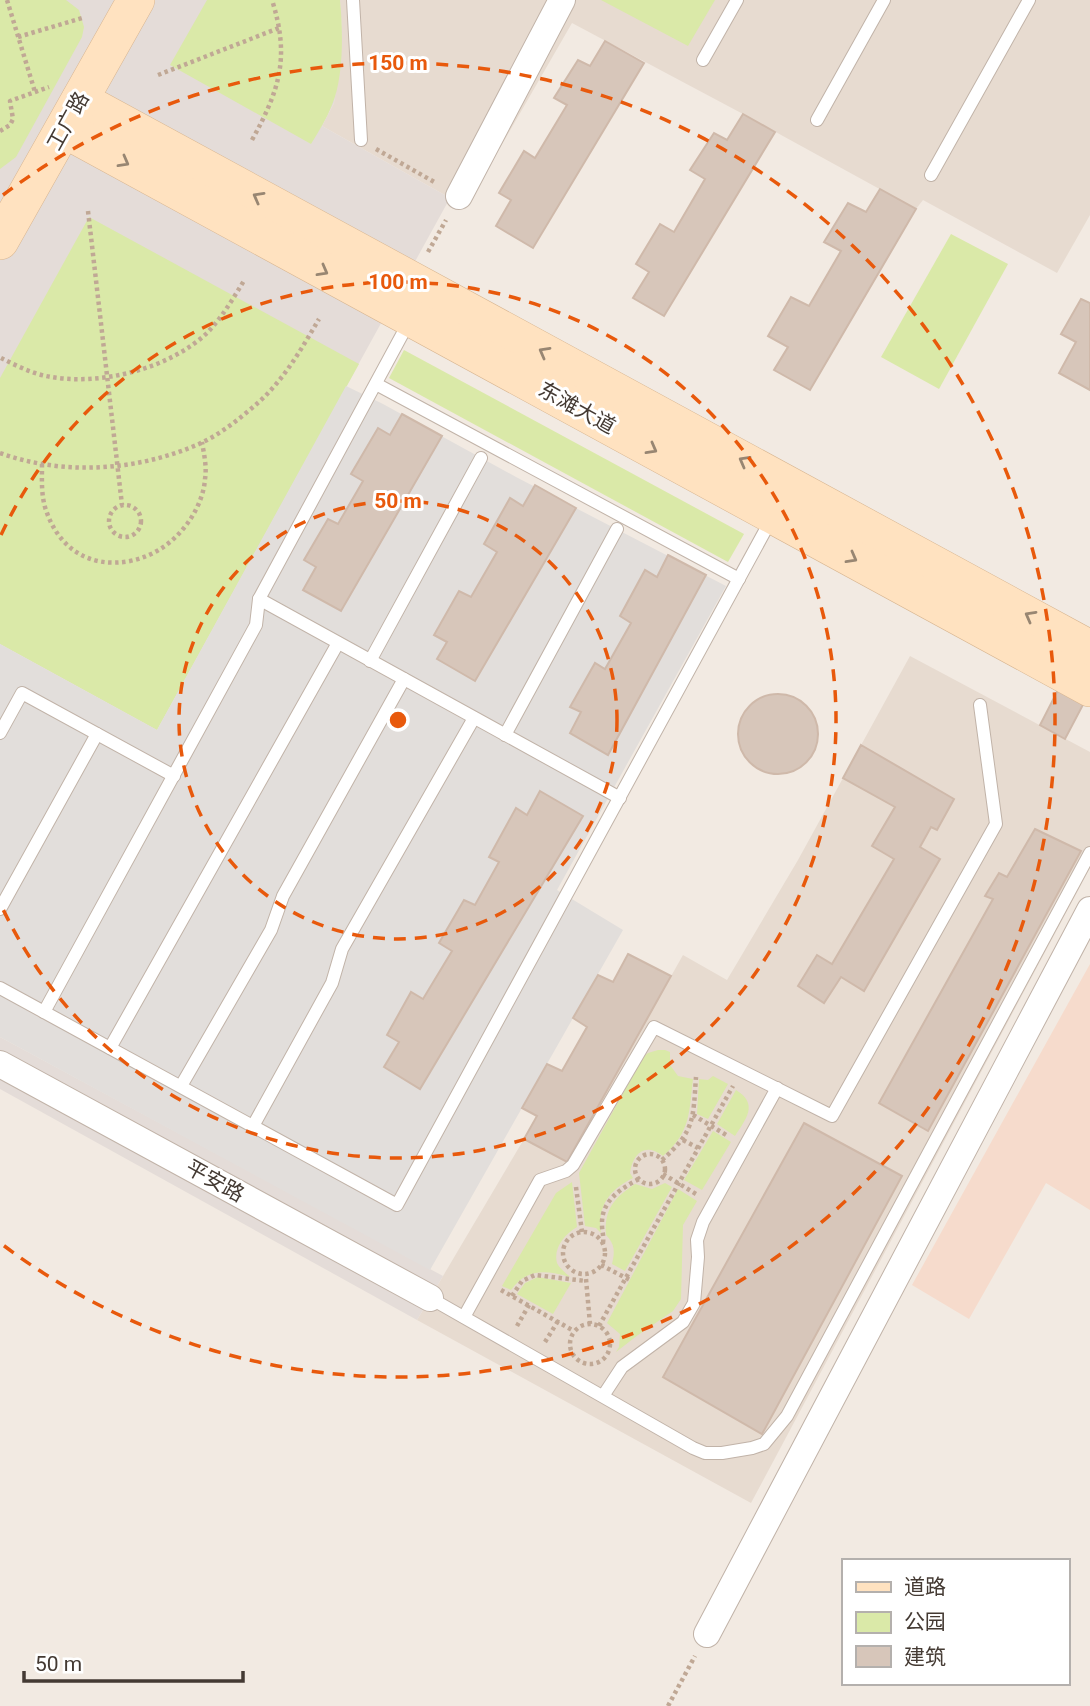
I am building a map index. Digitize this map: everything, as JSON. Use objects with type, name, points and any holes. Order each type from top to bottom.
[{"type":"street","name":"工广路","points":[[0,242],[136,0]]},
{"type":"street","points":[[459,196],[562,0]]},
{"type":"street","name":"东滩大道","points":[[73,112],[782,501],[1090,688]]},
{"type":"street","name":"东滩大道","points":[[782,501],[1090,649]]},
{"type":"street","points":[[707,1633],[1090,910]]},
{"type":"street","name":"平安路","points":[[0,1064],[430,1298]]},
{"type":"lane","points":[[353,0],[361,141]]},
{"type":"lane","points":[[703,60],[737,0]]},
{"type":"lane","points":[[817,120],[884,0]]},
{"type":"lane","points":[[931,175],[1029,0]]},
{"type":"lane","points":[[44,1012],[257,625],[259,599],[376,384],[418,299]]},
{"type":"lane","points":[[376,384],[739,579]]},
{"type":"lane","points":[[370,661],[481,458]]},
{"type":"lane","points":[[0,988],[397,1205],[782,501]]},
{"type":"lane","points":[[505,735],[617,529]]},
{"type":"lane","points":[[259,599],[620,798]]},
{"type":"lane","points":[[110,1048],[338,643]]},
{"type":"lane","points":[[181,1087],[271,930],[283,896],[404,679]]},
{"type":"lane","points":[[0,733],[22,693],[174,776]]},
{"type":"lane","points":[[464,1317],[540,1180],[566,1171],[573,1165],[654,1027],[832,1116],[996,824],[980,705]]},
{"type":"lane","points":[[253,1126],[332,983],[342,949],[474,718]]},
{"type":"lane","points":[[0,909],[97,734]]},
{"type":"lane","points":[[430,1298],[693,1448],[705,1453],[752,1448],[764,1444],[787,1416],[1090,853]]},
{"type":"lane","points":[[603,1396],[622,1367],[683,1322],[694,1303],[697,1240],[703,1222],[777,1088]]},
{"type":"path","points":[[7,0],[35,92]]},
{"type":"path","points":[[252,140],[278,85],[281,58],[279,28],[272,0]]},
{"type":"path","points":[[18,37],[82,18]]},
{"type":"path","points":[[158,75],[279,28]]},
{"type":"path","points":[[0,131],[13,120],[10,100],[55,86],[73,112]]},
{"type":"path","points":[[361,141],[459,196],[418,299]]},
{"type":"path","points":[[88,211],[122,505]]},
{"type":"path","points":[[1,358],[43,376],[74,379],[122,374],[159,363],[195,342],[218,320],[245,279]]},
{"type":"path","points":[[0,453],[42,464],[86,468],[150,460],[202,442],[233,423],[260,400],[298,354],[319,319]]},
{"type":"path","points":[[42,464],[44,505],[58,534],[79,555],[97,562],[117,564],[145,558],[164,547],[178,536],[193,516],[205,481],[202,442]]},
{"type":"path","points":[[122,505],[138,510],[141,521],[138,531],[129,537],[118,536],[109,524],[110,514],[122,505]]},
{"type":"path","points":[[599,1326],[629,1279],[678,1183],[741,1070]]},
{"type":"path","points":[[662,1160],[686,1135],[692,1115],[696,1077]]},
{"type":"path","points":[[692,1115],[745,1146]]},
{"type":"path","points":[[683,1140],[698,1148]]},
{"type":"path","points":[[654,1154],[664,1164],[663,1174],[657,1181],[647,1183],[636,1175],[635,1166],[640,1157],[654,1154]]},
{"type":"path","points":[[573,1165],[582,1232]]},
{"type":"path","points":[[663,1174],[713,1204]]},
{"type":"path","points":[[603,1243],[593,1233],[573,1235],[564,1252],[568,1265],[579,1273],[586,1273],[593,1272],[601,1265],[605,1256],[603,1214],[620,1189],[639,1179]]},
{"type":"path","points":[[601,1265],[629,1279]]},
{"type":"path","points":[[586,1273],[590,1324]]},
{"type":"path","points":[[512,1296],[522,1281],[535,1276],[586,1281]]},
{"type":"path","points":[[500,1289],[574,1331]]},
{"type":"path","points":[[583,1325],[599,1326],[607,1332],[610,1344],[606,1357],[595,1364],[581,1363],[571,1353],[570,1339],[574,1331],[583,1325]]},
{"type":"path","points":[[668,1706],[707,1633]]},
{"type":"shaded area","points":[[0,0],[340,0],[342,33],[339,74],[334,103],[322,126],[450,198],[157,730],[0,644]]},
{"type":"shaded area","points":[[340,0],[1090,0],[1090,215],[1057,273],[923,200],[916,209],[572,23],[466,207],[322,126],[334,103],[342,33]]},
{"type":"shaded area","points":[[346,386],[726,586],[557,890],[623,930],[430,1270],[0,1037],[0,644],[157,730]]},
{"type":"shaded area","points":[[910,656],[1090,752],[1090,868],[751,1503],[417,1320],[524,1139],[567,1161],[683,955],[727,980],[798,860]]},
{"type":"shaded area","points":[[1090,964],[1090,1210],[1046,1183],[969,1319],[912,1285]]},
{"type":"shaded area","points":[[0,1037],[443,1276],[417,1320],[0,1089]]},
{"type":"green space","points":[[0,0],[66,0],[79,10],[84,27],[82,37],[16,157],[0,169]]},
{"type":"green space","points":[[207,0],[340,0],[342,39],[339,81],[330,110],[311,144],[170,65]]},
{"type":"green space","points":[[601,0],[715,0],[688,46]]},
{"type":"green space","points":[[89,217],[359,364],[157,730],[0,644],[0,378]]},
{"type":"green space","points":[[951,234],[1008,264],[939,389],[881,357]]},
{"type":"green space","points":[[404,350],[744,534],[728,562],[389,378]]},
{"type":"green space","points":[[658,1050],[670,1052],[670,1065],[678,1076],[693,1079],[687,1121],[679,1138],[663,1156],[651,1150],[637,1155],[630,1173],[633,1178],[617,1188],[603,1207],[601,1233],[596,1228],[585,1226],[579,1173],[643,1057]]},
{"type":"green space","points":[[713,1076],[728,1084],[708,1119],[697,1114],[699,1079],[708,1080]]},
{"type":"green space","points":[[736,1090],[743,1095],[749,1106],[746,1118],[735,1136],[717,1124]]},
{"type":"green space","points":[[713,1131],[731,1142],[702,1190],[684,1180]]},
{"type":"green space","points":[[572,1182],[577,1227],[561,1242],[556,1257],[558,1265],[570,1277],[537,1273],[523,1278],[511,1290],[502,1286],[556,1193]]},
{"type":"green space","points":[[665,1183],[672,1187],[625,1271],[612,1264],[614,1248],[606,1235],[606,1226],[612,1205],[635,1184],[652,1189]]},
{"type":"green space","points":[[678,1189],[697,1201],[683,1225],[681,1299],[673,1311],[616,1352],[620,1334],[607,1323]]},
{"type":"green space","points":[[538,1277],[571,1283],[553,1314],[517,1294],[525,1283]]},
{"type":"building","points":[[605,41],[644,63],[533,248],[496,226],[511,200],[499,193],[524,151],[535,158],[567,105],[554,98],[578,60],[590,66]]},
{"type":"building","points":[[743,114],[775,132],[664,316],[633,298],[649,272],[636,264],[660,224],[674,232],[705,179],[690,170],[714,133],[727,140]]},
{"type":"building","points":[[880,189],[916,209],[810,390],[774,370],[788,347],[768,336],[791,297],[809,306],[841,251],[824,242],[848,203],[866,212]]},
{"type":"building","points":[[1081,299],[1090,303],[1090,390],[1059,373],[1076,342],[1061,334]]},
{"type":"building","points":[[402,414],[442,436],[341,611],[303,590],[316,567],[304,560],[328,519],[338,524],[363,481],[351,474],[378,428],[390,435]]},
{"type":"building","points":[[535,485],[576,508],[475,681],[437,659],[447,642],[434,635],[459,591],[471,597],[497,552],[484,544],[510,498],[523,506]]},
{"type":"building","points":[[668,555],[706,575],[608,755],[570,733],[581,712],[570,707],[595,663],[605,669],[631,623],[620,616],[645,570],[657,577]]},
{"type":"building","points":[[1060,686],[1086,699],[1065,739],[1040,725]]},
{"type":"building","points":[[778,694],[793,697],[806,706],[815,719],[818,734],[815,749],[806,762],[793,771],[778,774],[763,771],[750,762],[741,749],[738,734],[741,719],[750,706],[763,697]]},
{"type":"building","points":[[861,745],[954,799],[937,830],[931,827],[920,847],[940,859],[864,991],[841,977],[824,1003],[798,986],[817,955],[832,964],[894,859],[872,846],[895,807],[843,778]]},
{"type":"building","points":[[540,791],[583,816],[420,1089],[384,1067],[399,1042],[387,1035],[411,992],[423,999],[452,951],[439,943],[464,900],[475,905],[499,862],[489,857],[516,808],[527,815]]},
{"type":"building","points":[[1035,829],[1081,851],[928,1131],[879,1103],[993,899],[985,896],[999,873],[1007,877]]},
{"type":"building","points":[[628,954],[671,976],[567,1162],[524,1139],[537,1116],[522,1108],[547,1064],[562,1071],[587,1027],[573,1018],[598,975],[613,982]]},
{"type":"building","points":[[804,1123],[902,1176],[762,1434],[663,1377]]}]
